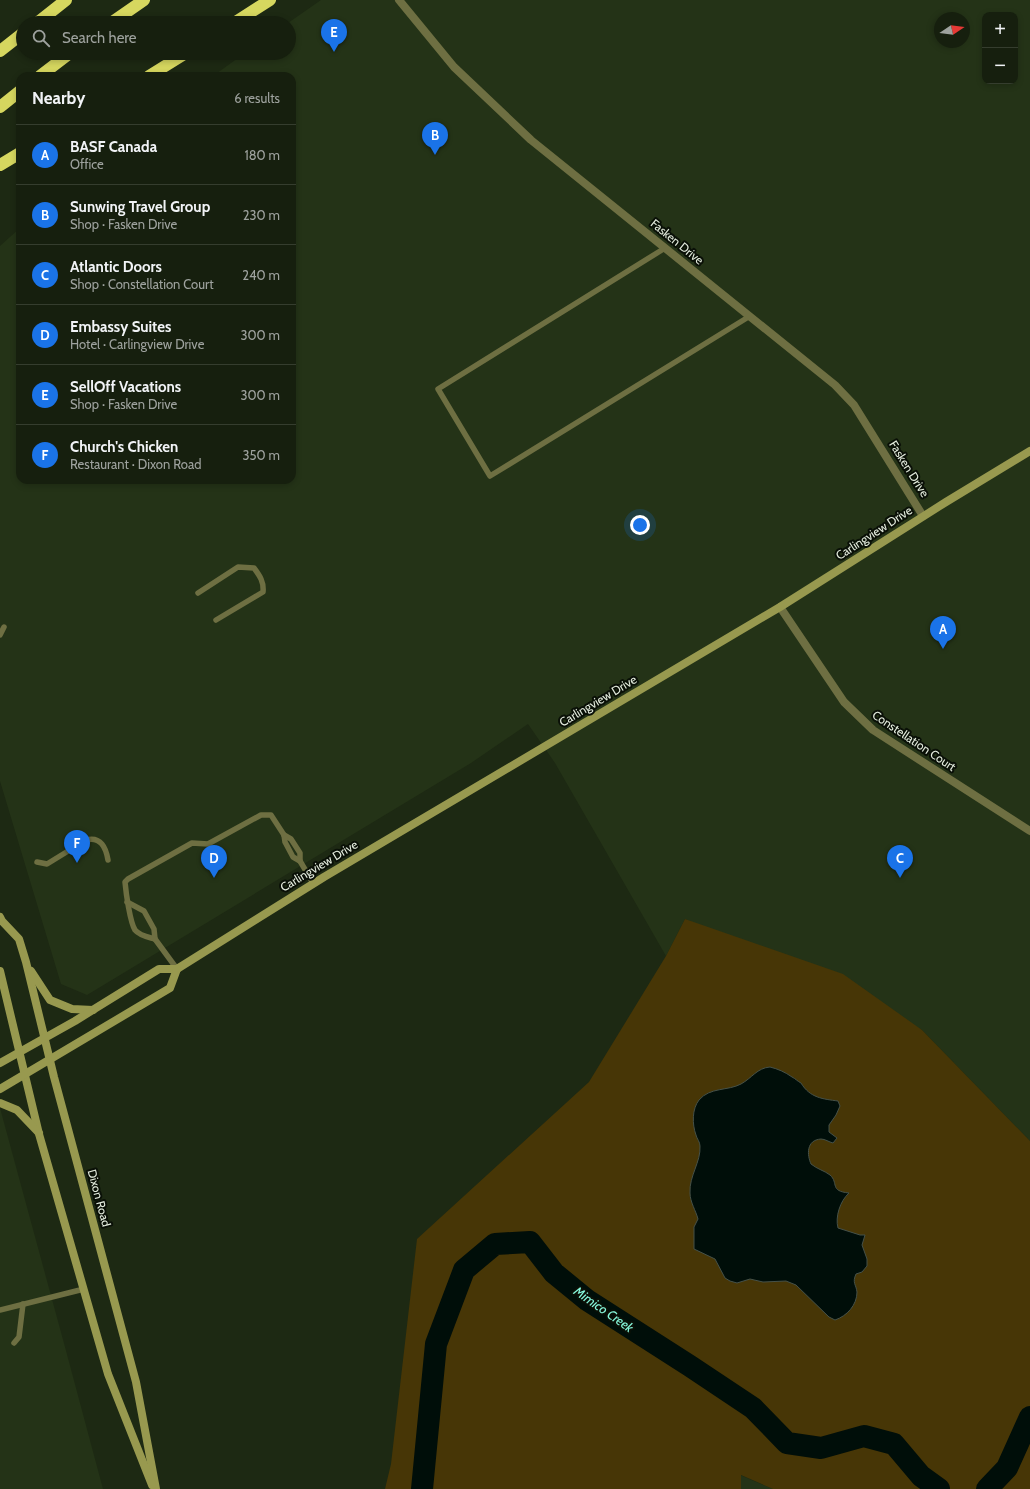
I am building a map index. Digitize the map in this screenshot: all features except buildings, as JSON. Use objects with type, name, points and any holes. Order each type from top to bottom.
[{"type":"highway","points":[[45,16],[66,0]]},
{"type":"highway","points":[[121,16],[144,0]]},
{"type":"highway","points":[[245,16],[270,0]]},
{"type":"highway","points":[[0,51],[16,39]]},
{"type":"highway","points":[[45,72],[61,60]]},
{"type":"highway","points":[[155,72],[175,60]]},
{"type":"highway","points":[[0,107],[16,94]]},
{"type":"highway","points":[[0,165],[16,155]]},
{"type":"main road","name":"Carlingview Drive","points":[[0,1063],[93,1010],[160,969],[177,969],[313,884],[780,607],[923,516],[1030,451]]},
{"type":"main road","name":"Dixon Road","points":[[0,922],[19,939],[26,962],[50,1059],[136,1382],[155,1489]]},
{"type":"main road","points":[[26,962],[50,1000],[72,1009],[93,1010]]},
{"type":"main road","points":[[0,1089],[170,988],[177,969]]},
{"type":"main road","name":"Dixon Road","points":[[0,971],[39,1134],[108,1374],[155,1489]]},
{"type":"main road","points":[[0,1103],[17,1110],[39,1134]]},
{"type":"street","name":"Fasken Drive","points":[[399,0],[454,67],[531,140],[835,385],[854,405],[923,516]]},
{"type":"street","name":"Constellation Court","points":[[780,607],[844,702],[872,730],[1030,831]]},
{"type":"lane","points":[[665,248],[438,389],[490,476],[750,316]]},
{"type":"lane","points":[[198,593],[238,567],[254,568],[260,577],[264,585],[263,592],[216,620]]},
{"type":"lane","points":[[0,635],[4,627]]},
{"type":"lane","points":[[155,939],[144,937],[135,930],[127,902],[125,882],[192,842],[208,844],[261,815],[272,815],[284,835],[291,839],[300,853],[300,861],[313,884]]},
{"type":"lane","points":[[37,862],[47,864],[86,840],[92,838],[99,841],[103,846],[108,860]]},
{"type":"lane","points":[[127,902],[144,911],[154,929],[155,939],[177,969]]},
{"type":"lane","points":[[0,1310],[84,1289]]},
{"type":"lane","points":[[14,1343],[19,1337],[23,1304]]},
{"type":"shaded area","points":[[321,0],[1030,0],[1030,1141],[922,1030],[685,919],[666,956],[555,763],[528,724],[471,763],[87,995],[61,984],[0,781],[0,246],[16,232],[16,484],[296,484],[296,72],[219,72],[235,60],[296,60],[296,17]]},
{"type":"shaded area","points":[[685,919],[843,974],[922,1030],[1030,1141],[1030,1489],[773,1489],[741,1475],[741,1489],[385,1489],[391,1464],[417,1239],[589,1082],[666,956]]},
{"type":"shaded area","points":[[770,1067],[795,1078],[808,1092],[813,1095],[838,1101],[840,1106],[829,1125],[829,1132],[837,1138],[833,1143],[824,1139],[816,1140],[810,1145],[808,1152],[811,1164],[830,1175],[833,1178],[837,1189],[849,1193],[843,1200],[839,1209],[837,1219],[838,1228],[860,1235],[865,1235],[862,1245],[867,1259],[867,1266],[862,1272],[856,1274],[855,1277],[854,1282],[857,1297],[853,1306],[847,1313],[835,1320],[829,1317],[796,1285],[786,1281],[763,1282],[750,1279],[737,1283],[730,1281],[725,1278],[715,1259],[694,1249],[694,1227],[698,1219],[691,1200],[690,1187],[700,1152],[700,1145],[696,1136],[693,1121],[695,1108],[699,1100],[708,1093],[741,1084],[762,1069]]},
{"type":"shaded area","points":[[0,1108],[65,1347],[103,1489],[0,1489]]},
{"type":"shaded area","points":[[740,1475],[773,1489],[741,1489]]},
{"type":"waterway","name":"Mimico Creek","points":[[422,1489],[436,1344],[464,1270],[495,1244],[530,1242],[554,1273],[587,1300],[753,1408],[787,1443],[821,1448],[864,1436],[894,1444],[921,1476],[939,1489]]},
{"type":"waterway","name":"Mimico Creek","points":[[987,1489],[1007,1468],[1030,1417]]},
{"type":"place","name":"SellOff Vacations","points":[[334,52]]},
{"type":"place","name":"Sunwing Travel Group","points":[[435,155]]},
{"type":"place","name":"BASF Canada","points":[[943,649]]},
{"type":"place","name":"Church's Chicken","points":[[77,863]]},
{"type":"place","name":"Embassy Suites","points":[[214,878]]},
{"type":"place","name":"Atlantic Doors","points":[[900,878]]}]
